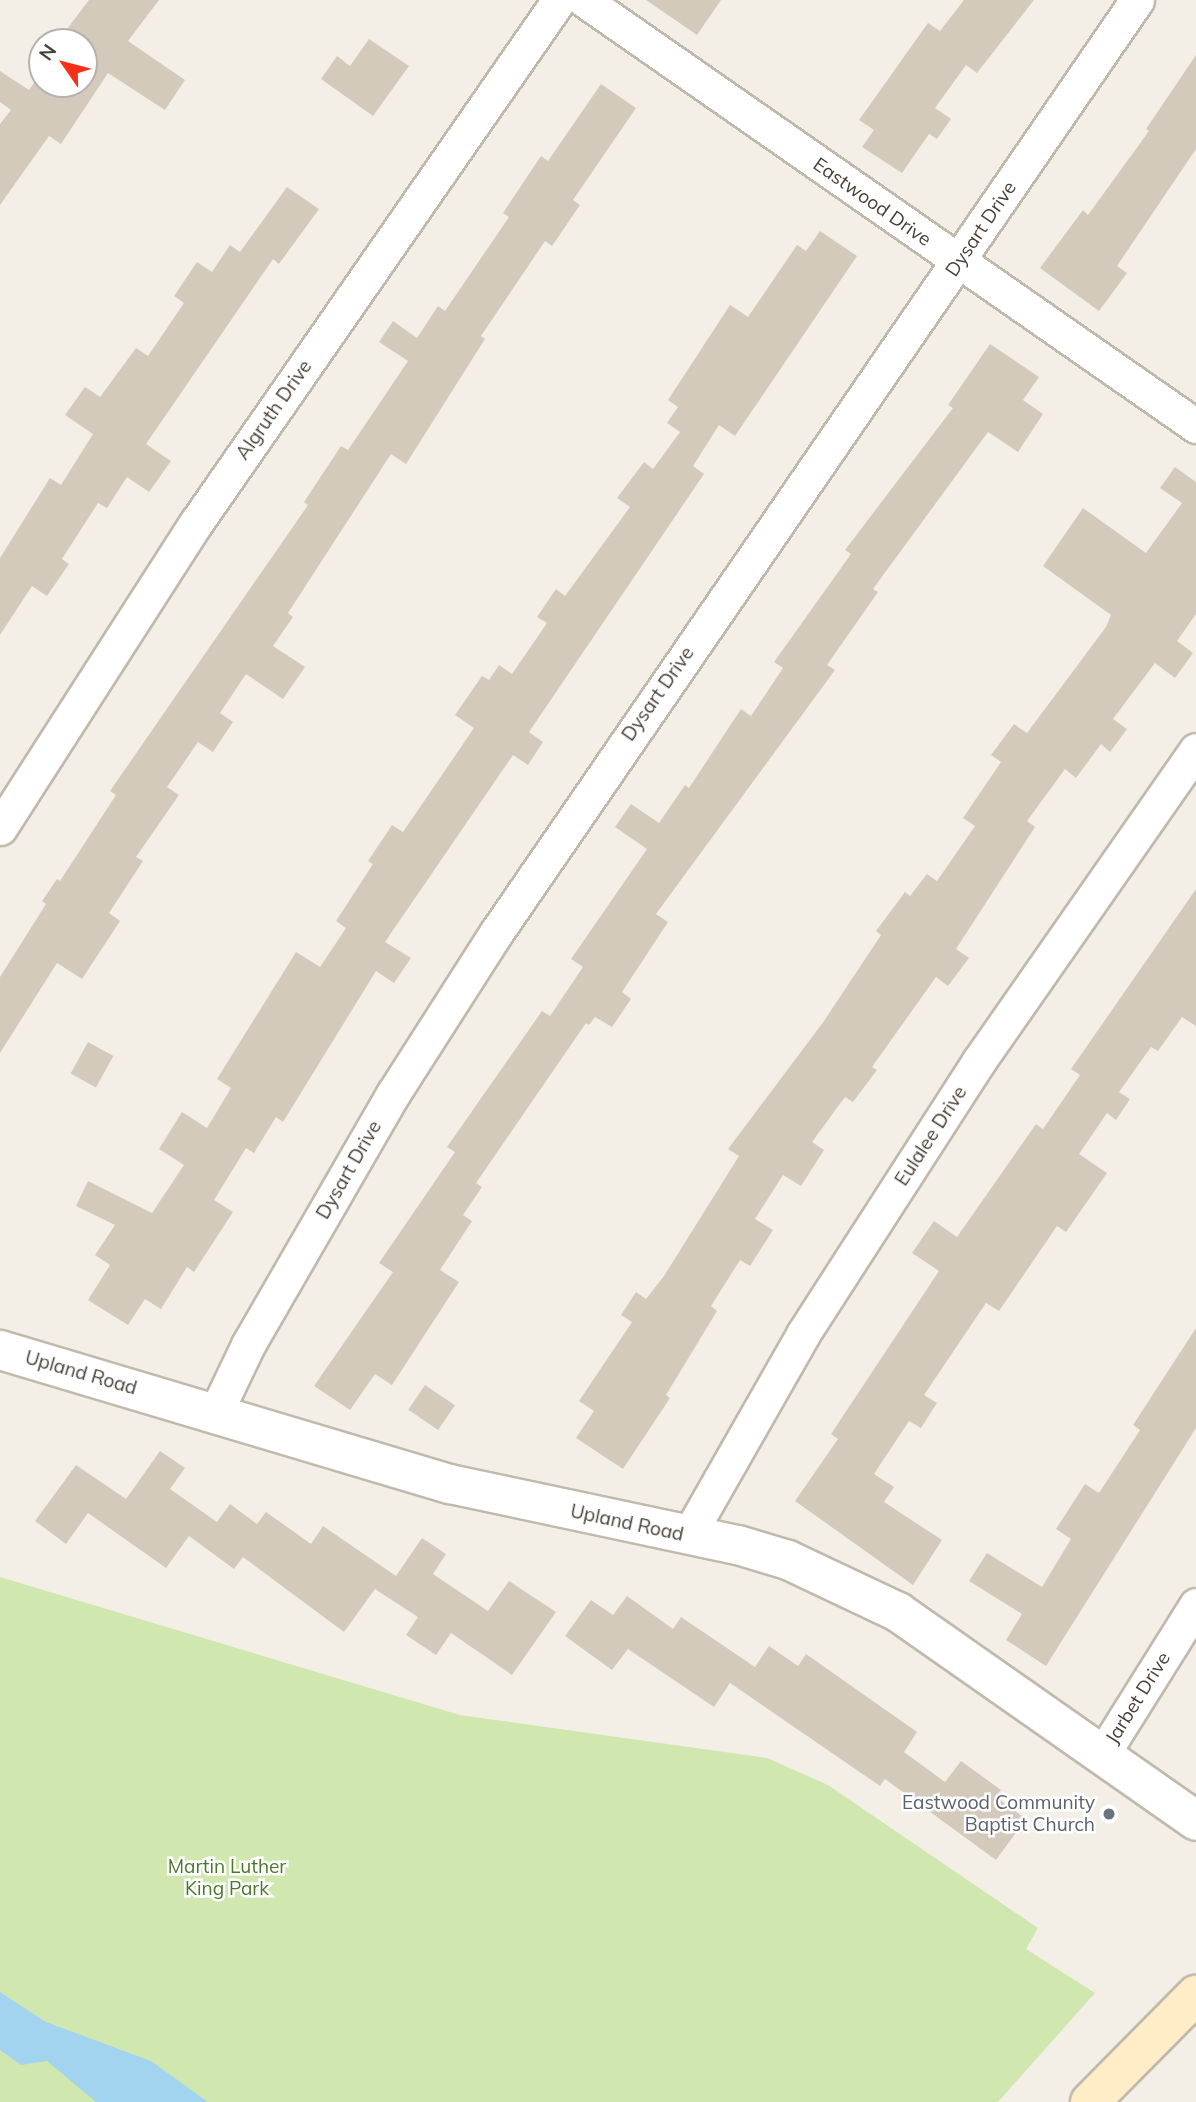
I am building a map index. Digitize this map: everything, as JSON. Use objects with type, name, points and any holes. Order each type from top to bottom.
[{"type":"main road","points":[[1090,2102],[1196,1995]]},
{"type":"street","name":"Algruth Drive","points":[[0,828],[196,523],[559,0]]},
{"type":"street","name":"Eastwood Drive","points":[[584,0],[1196,426]]},
{"type":"street","name":"Dysart Drive","points":[[216,1412],[248,1345],[386,1106],[496,933],[1137,0]]},
{"type":"street","name":"Eulalee Drive","points":[[688,1536],[810,1323],[979,1061],[1196,750]]},
{"type":"street","name":"Upland Road","points":[[0,1350],[216,1412],[450,1484],[788,1560],[898,1612],[1196,1821]]},
{"type":"street","name":"Jarbet Drive","points":[[1102,1755],[1196,1605]]},
{"type":"green space","name":"Martin Luther King Park","points":[[0,1577],[460,1715],[767,1758],[828,1785],[1038,1928],[1026,1949],[1095,1993],[998,2102],[0,2102]]},
{"type":"water","points":[[0,1992],[46,2022],[151,2061],[208,2102],[96,2102],[47,2061],[21,2065],[0,2050]]},
{"type":"building","points":[[89,0],[159,0],[128,41],[185,80],[165,110],[108,73],[98,88],[98,28],[68,28]]},
{"type":"building","points":[[646,0],[721,0],[697,35]]},
{"type":"building","points":[[964,0],[1034,0],[977,73],[966,65],[935,108],[951,119],[937,139],[929,134],[902,173],[862,147],[874,130],[859,120],[928,23],[940,31]]},
{"type":"building","points":[[369,39],[409,66],[373,116],[321,79],[337,56],[350,66]]},
{"type":"building","points":[[1196,55],[1196,149],[1117,266],[1127,273],[1099,311],[1040,268],[1083,210],[1088,215],[1149,131],[1146,129]]},
{"type":"building","points":[[0,71],[28,89],[28,98],[91,98],[61,144],[49,136],[0,205],[0,124],[11,110],[0,102]]},
{"type":"building","points":[[601,84],[636,108],[573,200],[580,205],[552,246],[545,241],[481,336],[485,339],[406,464],[391,454],[288,613],[293,617],[273,646],[305,667],[283,699],[246,674],[220,713],[233,722],[213,752],[198,742],[167,787],[179,795],[136,857],[143,861],[109,913],[120,921],[82,979],[57,963],[0,1053],[0,977],[46,904],[42,901],[57,879],[60,881],[116,795],[110,791],[308,505],[304,502],[341,446],[348,450],[408,361],[379,342],[393,321],[417,338],[438,306],[445,311],[509,217],[503,213],[541,156],[548,161]]},
{"type":"building","points":[[287,187],[319,209],[279,264],[273,259],[146,444],[171,461],[149,492],[127,477],[107,508],[98,503],[62,559],[69,564],[47,596],[32,586],[0,635],[0,558],[50,478],[61,485],[93,434],[65,415],[85,387],[100,397],[136,348],[148,356],[184,303],[174,296],[197,262],[212,272],[230,245],[240,252]]},
{"type":"building","points":[[820,231],[857,256],[735,436],[719,425],[693,466],[704,474],[529,732],[543,742],[528,765],[513,755],[385,942],[411,958],[394,983],[376,971],[283,1122],[276,1117],[254,1153],[246,1148],[214,1200],[233,1212],[194,1272],[187,1267],[161,1309],[145,1299],[128,1325],[88,1300],[110,1265],[95,1255],[115,1225],[76,1206],[88,1181],[152,1213],[184,1165],[159,1149],[182,1112],[207,1128],[231,1088],[217,1079],[296,952],[320,967],[346,928],[336,921],[373,864],[368,861],[392,825],[403,832],[474,728],[455,715],[482,676],[489,680],[499,665],[512,674],[547,623],[537,617],[556,589],[565,596],[630,507],[617,498],[644,462],[653,469],[680,432],[667,423],[678,407],[668,400],[730,305],[748,317],[797,245],[806,251]]},
{"type":"building","points":[[990,344],[1039,377],[1023,400],[1043,414],[1018,452],[988,432],[873,589],[878,592],[827,665],[835,670],[656,914],[668,922],[622,992],[631,999],[612,1027],[595,1017],[589,1025],[586,1023],[476,1183],[482,1187],[463,1215],[472,1221],[440,1270],[459,1282],[392,1385],[375,1374],[350,1410],[314,1386],[393,1272],[379,1263],[455,1152],[447,1147],[542,1011],[550,1016],[583,967],[571,959],[647,849],[615,827],[631,804],[659,823],[685,785],[689,788],[741,709],[751,716],[783,668],[774,662],[851,554],[845,550],[953,408],[948,405]]},
{"type":"building","points":[[1175,467],[1196,482],[1196,614],[1177,641],[1193,653],[1175,678],[1155,663],[1113,719],[1127,729],[1110,752],[1101,744],[1076,778],[1065,769],[1027,821],[1035,827],[956,949],[969,958],[948,986],[936,977],[872,1067],[877,1070],[853,1102],[845,1097],[812,1142],[824,1150],[801,1186],[783,1175],[755,1219],[773,1230],[750,1266],[740,1260],[711,1306],[717,1311],[666,1395],[670,1398],[623,1469],[576,1438],[594,1411],[579,1401],[632,1322],[621,1315],[636,1292],[646,1299],[664,1276],[739,1156],[728,1149],[824,1021],[881,935],[876,931],[905,892],[910,896],[927,874],[937,881],[975,826],[963,818],[1001,762],[991,755],[1014,724],[1027,733],[1106,627],[1111,615],[1043,566],[1083,508],[1146,553],[1182,503],[1160,488]]},
{"type":"building","points":[[1196,889],[1196,1026],[1182,1017],[1158,1051],[1151,1047],[1119,1092],[1130,1099],[1116,1120],[1107,1113],[1079,1154],[1107,1173],[1066,1232],[1057,1226],[999,1311],[986,1303],[924,1395],[937,1403],[921,1428],[909,1421],[874,1474],[894,1487],[884,1502],[942,1540],[913,1585],[795,1501],[838,1439],[831,1434],[939,1271],[912,1253],[934,1221],[957,1237],[1036,1124],[1043,1129],[1080,1075],[1071,1069]]},
{"type":"building","points":[[88,1042],[113,1056],[96,1088],[71,1073]]},
{"type":"building","points":[[1196,1328],[1196,1428],[1046,1666],[1006,1640],[1022,1614],[969,1581],[987,1553],[1042,1587],[1071,1539],[1056,1529],[1085,1484],[1099,1493],[1140,1430],[1133,1425]]},
{"type":"building","points":[[425,1385],[455,1405],[438,1430],[408,1410]]},
{"type":"building","points":[[160,1451],[185,1468],[170,1489],[217,1522],[230,1504],[257,1524],[266,1512],[311,1544],[323,1526],[396,1576],[422,1538],[446,1554],[433,1574],[488,1611],[509,1581],[556,1612],[512,1675],[451,1633],[436,1655],[406,1635],[418,1617],[375,1589],[344,1632],[243,1557],[234,1569],[189,1536],[166,1568],[88,1513],[66,1544],[35,1521],[76,1465],[126,1499]]},
{"type":"building","points":[[627,1596],[673,1629],[681,1617],[755,1667],[769,1646],[798,1666],[806,1654],[917,1732],[904,1752],[945,1782],[961,1761],[1001,1790],[996,1797],[1026,1819],[996,1860],[885,1779],[880,1786],[730,1683],[714,1707],[628,1649],[612,1670],[565,1636],[591,1600],[613,1615]]},
{"type":"place","name":"Eastwood Community Baptist Church","points":[[1109,1814]]}]
